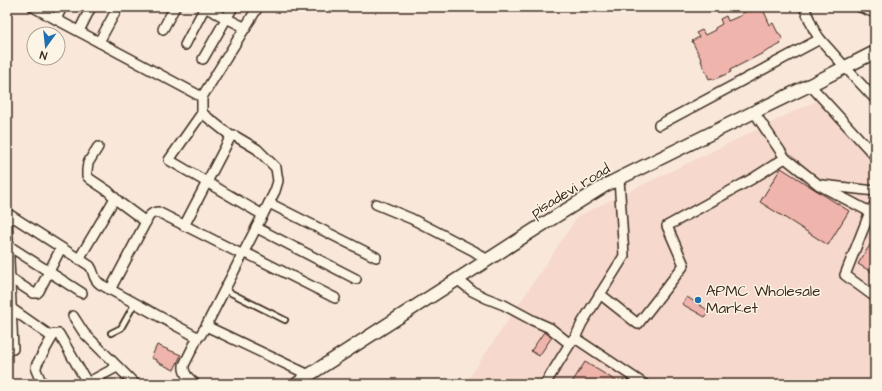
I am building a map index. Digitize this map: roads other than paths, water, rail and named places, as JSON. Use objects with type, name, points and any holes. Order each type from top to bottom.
[{"type":"street","points":[[33,7],[202,97]]},
{"type":"street","points":[[56,19],[62,7]]},
{"type":"street","points":[[79,31],[91,7]]},
{"type":"street","points":[[99,42],[118,7]]},
{"type":"street","points":[[163,29],[174,7]]},
{"type":"street","points":[[185,45],[205,7],[246,28]]},
{"type":"street","points":[[203,59],[232,7]]},
{"type":"street","points":[[258,7],[202,97],[202,113],[169,160],[263,215]]},
{"type":"street","points":[[804,7],[814,30],[820,38],[875,99]]},
{"type":"street","points":[[860,7],[875,13]]},
{"type":"street","points":[[659,125],[820,38]]},
{"type":"street","name":"pisadevi road","points":[[304,381],[457,279],[606,185],[875,52]]},
{"type":"street","points":[[810,85],[875,156]]},
{"type":"street","points":[[754,112],[785,158],[819,185],[872,213]]},
{"type":"street","points":[[195,384],[184,372],[184,364],[198,337],[206,326],[257,228],[275,191],[278,181],[276,168],[257,149],[235,136],[231,136],[202,113]]},
{"type":"street","points":[[184,226],[231,136]]},
{"type":"street","points":[[98,147],[88,164],[86,170],[87,176],[146,222]]},
{"type":"street","points":[[600,294],[638,324],[684,265],[668,226],[752,179],[785,158]]},
{"type":"street","points":[[545,384],[573,341],[582,323],[624,256],[619,179]]},
{"type":"street","points":[[819,185],[875,191]]},
{"type":"street","points":[[79,259],[115,198]]},
{"type":"street","points":[[269,203],[376,257]]},
{"type":"street","points":[[376,204],[412,219],[474,251],[487,260]]},
{"type":"street","points":[[875,204],[845,275],[875,297]]},
{"type":"street","points":[[110,290],[149,216],[158,212],[184,226],[335,298]]},
{"type":"street","points":[[7,214],[13,349]]},
{"type":"street","points":[[7,214],[91,267],[94,278],[97,282],[198,337]]},
{"type":"street","points":[[257,228],[356,279]]},
{"type":"street","points":[[9,246],[82,293]]},
{"type":"street","points":[[10,278],[33,293],[39,291],[61,248]]},
{"type":"street","points":[[457,279],[472,291],[550,328],[644,384]]},
{"type":"street","points":[[12,309],[52,337]]},
{"type":"street","points":[[73,316],[84,332],[135,384]]},
{"type":"street","points":[[206,326],[304,381]]},
{"type":"street","points":[[42,384],[36,367],[55,334],[59,334],[88,383],[117,367]]},
{"type":"lane","points":[[225,290],[285,320]]},
{"type":"lane","points":[[111,333],[121,328],[135,303]]},
{"type":"place","name":"APMC Wholesale Market","points":[[698,300]]}]
